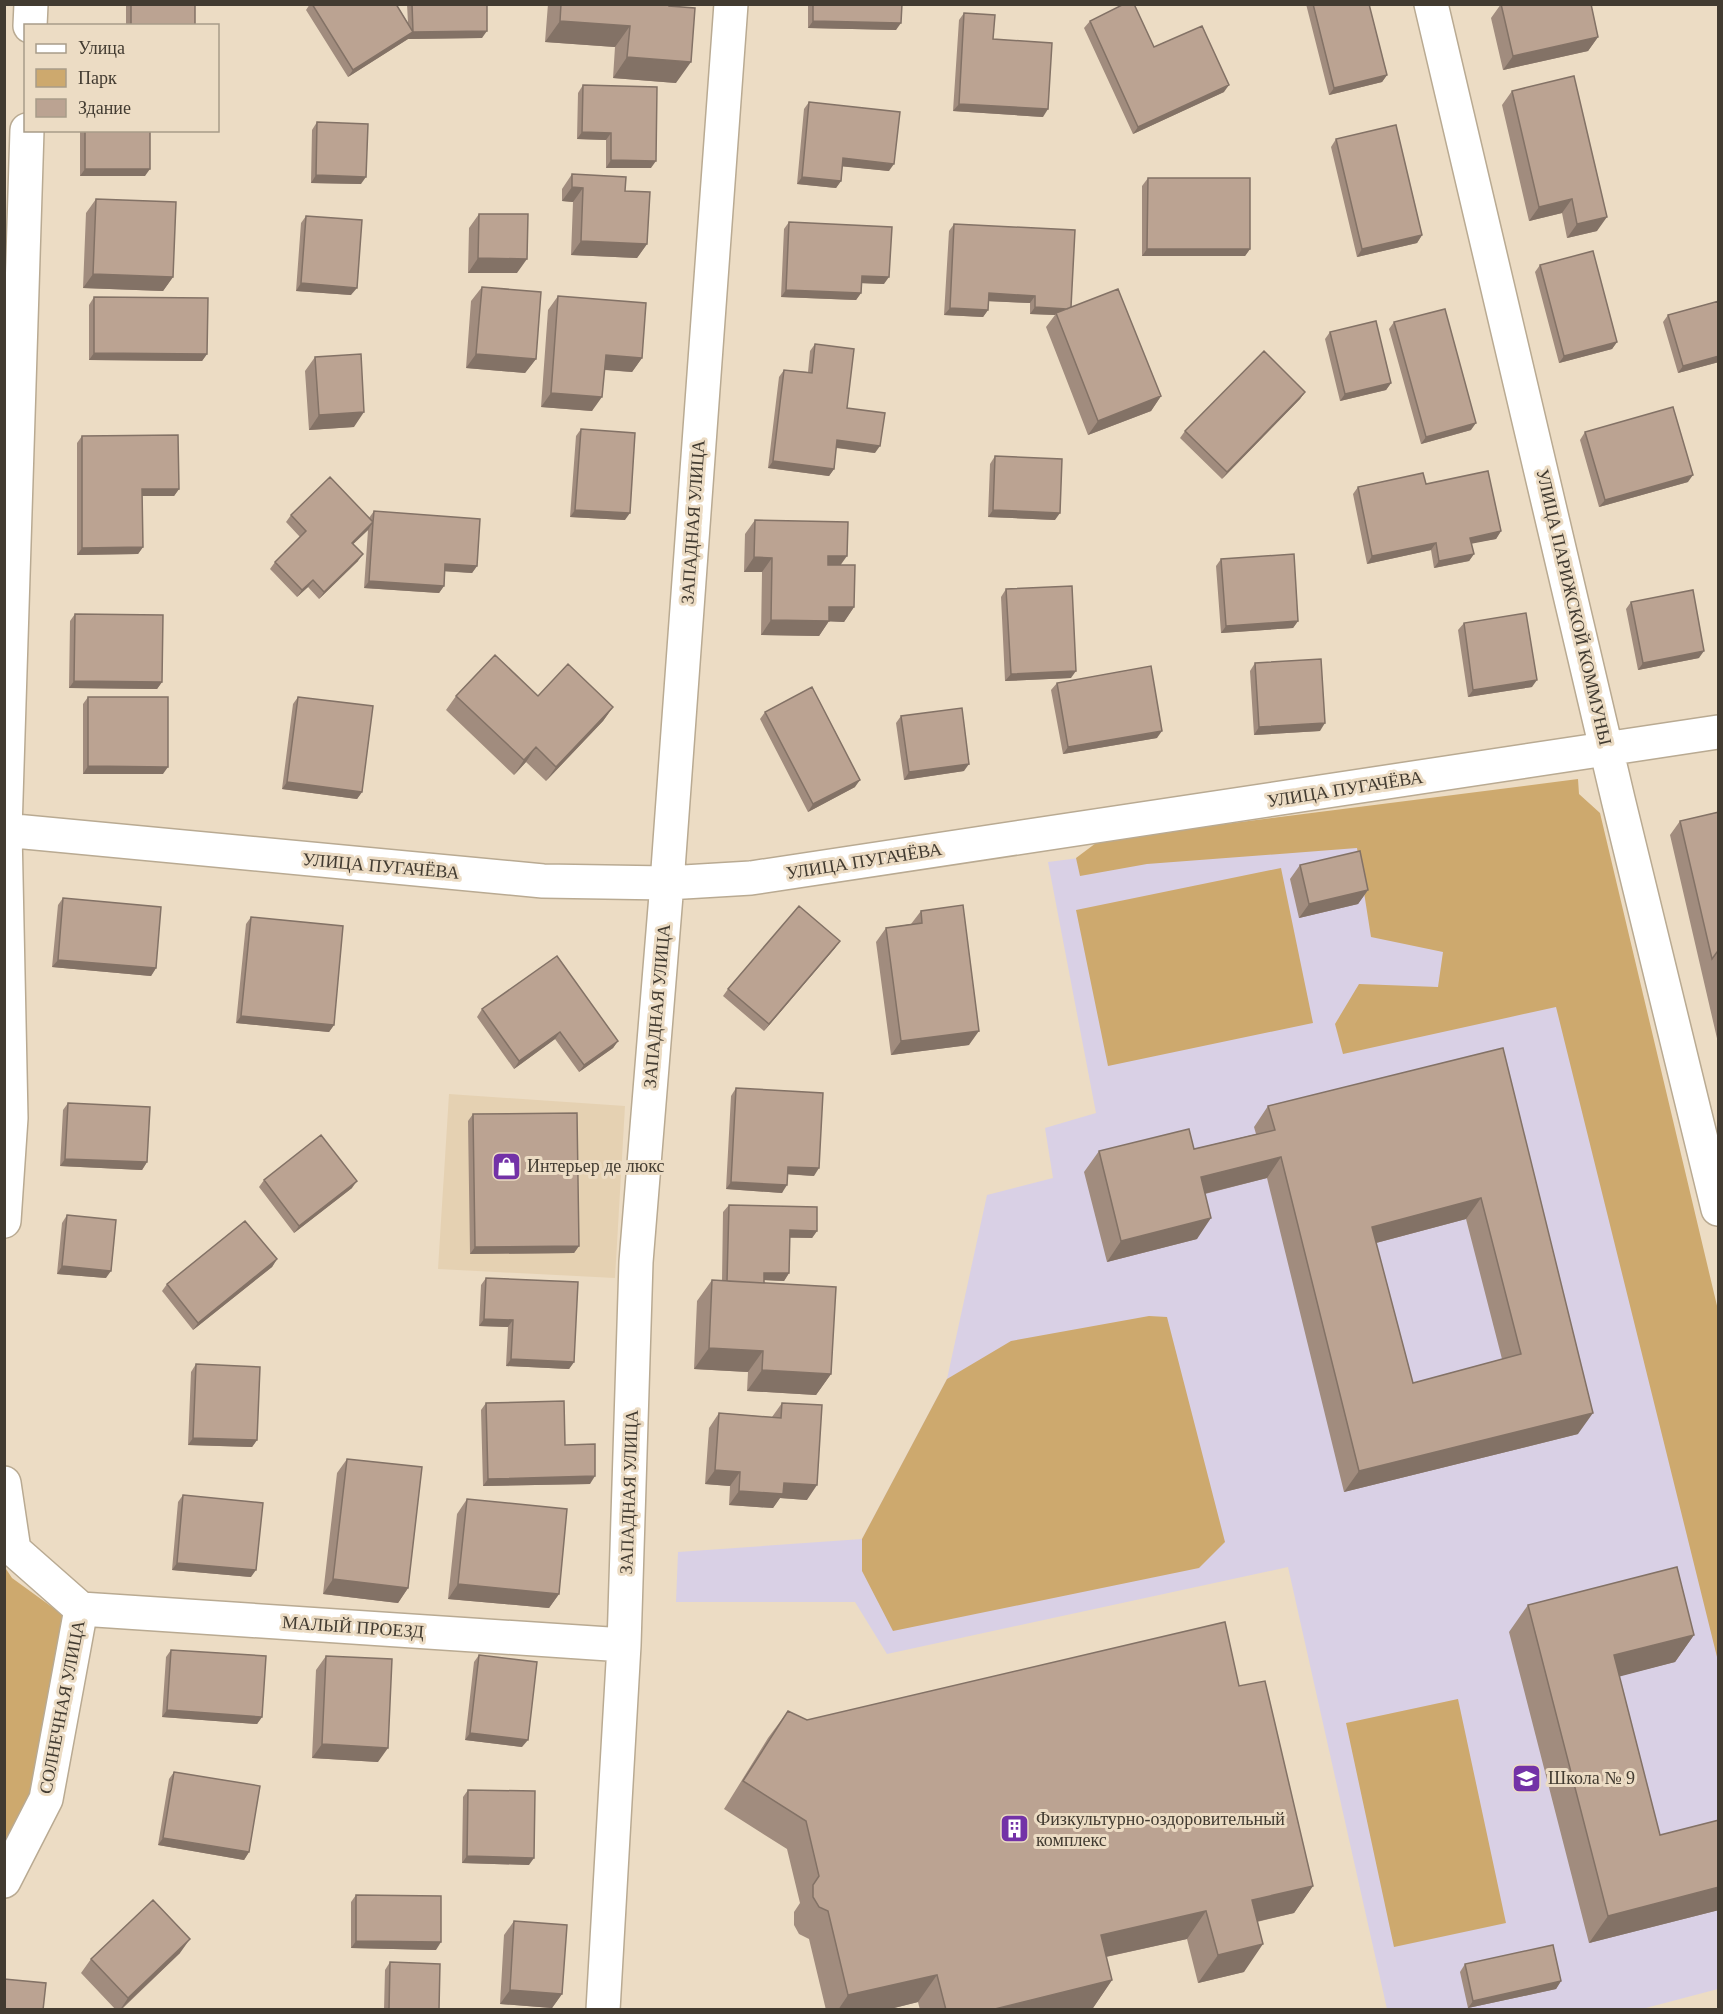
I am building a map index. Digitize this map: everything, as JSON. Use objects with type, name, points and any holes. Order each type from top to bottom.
[{"type":"street","points":[[30,24],[31,4]]},
{"type":"street","name":"ЗАПАДНАЯ УЛИЦА","points":[[603,2010],[624,1645],[636,1262],[668,884],[731,4]]},
{"type":"street","name":"УЛИЦА ПАРИЖСКОЙ КОММУНЫ","points":[[1431,4],[1607,749],[1719,1209]]},
{"type":"street","points":[[4,1221],[10,1118],[5,830],[27,132]]},
{"type":"street","name":"УЛИЦА ПУГАЧЁВА","points":[[5,830],[543,881],[668,884],[751,879],[1719,732]]},
{"type":"street","name":"СОЛНЕЧНАЯ УЛИЦА","points":[[4,1483],[14,1550],[81,1609],[46,1799],[4,1881]]},
{"type":"street","name":"МАЛЫЙ ПРОЕЗД","points":[[81,1609],[624,1645]]},
{"type":"shaded area","points":[[1579,794],[1718,1397],[1718,1989],[1642,2009],[1387,2009],[1288,1567],[887,1654],[855,1602],[676,1602],[678,1552],[862,1539],[947,1379],[987,1195],[1053,1178],[1045,1128],[1096,1113],[1048,862]]},
{"type":"shaded area","points":[[449,1094],[625,1106],[615,1278],[438,1269]]},
{"type":"green space","points":[[1578,779],[1579,794],[1600,813],[1718,1310],[1718,1661],[1556,1007],[1343,1054],[1335,1024],[1359,984],[1438,987],[1443,952],[1371,937],[1357,848],[1147,864],[1080,876],[1076,858],[1100,840]]},
{"type":"green space","points":[[1281,868],[1313,1023],[1108,1066],[1076,910]]},
{"type":"green space","points":[[1149,1316],[1167,1317],[1225,1542],[1199,1568],[893,1631],[862,1571],[862,1539],[947,1379],[1011,1341]]},
{"type":"green space","points":[[4,1566],[12,1578],[63,1615],[33,1788],[4,1855]]},
{"type":"green space","points":[[1458,1699],[1506,1923],[1394,1947],[1346,1723]]},
{"type":"building","points":[[131,4],[195,4],[195,24],[131,24]]},
{"type":"building","points":[[312,4],[396,4],[413,32],[353,70]]},
{"type":"building","points":[[412,4],[487,4],[487,31],[413,32]]},
{"type":"building","points":[[561,4],[669,4],[669,6],[695,8],[691,62],[627,57],[630,26],[560,21]]},
{"type":"building","points":[[813,4],[902,4],[901,23],[813,21]]},
{"type":"building","points":[[1124,4],[1134,4],[1154,47],[1202,26],[1229,85],[1138,127],[1090,21]]},
{"type":"building","points":[[1313,4],[1369,4],[1387,75],[1334,88]]},
{"type":"building","points":[[1501,4],[1591,4],[1598,37],[1513,56]]},
{"type":"building","points":[[964,13],[995,15],[993,39],[1052,43],[1048,109],[959,104]]},
{"type":"building","points":[[1574,76],[1607,217],[1577,224],[1572,199],[1539,207],[1512,91]]},
{"type":"building","points":[[583,85],[657,87],[656,161],[611,160],[611,133],[582,132]]},
{"type":"building","points":[[809,102],[900,112],[894,164],[843,158],[841,181],[802,177]]},
{"type":"building","points":[[317,122],[368,124],[366,177],[316,175]]},
{"type":"building","points":[[1396,125],[1422,235],[1362,249],[1336,139]]},
{"type":"building","points":[[85,132],[150,132],[150,169],[85,169]]},
{"type":"building","points":[[572,174],[626,177],[625,191],[650,192],[647,244],[581,241],[583,188],[572,187]]},
{"type":"building","points":[[1148,178],[1250,178],[1250,249],[1147,249]]},
{"type":"building","points":[[96,199],[176,202],[173,277],[93,274]]},
{"type":"building","points":[[479,214],[528,214],[527,259],[478,258]]},
{"type":"building","points":[[306,216],[362,220],[357,288],[301,283]]},
{"type":"building","points":[[789,222],[892,227],[889,277],[862,276],[861,293],[786,290]]},
{"type":"building","points":[[954,224],[1075,230],[1071,307],[1067,309],[1035,307],[1035,296],[989,293],[988,310],[950,308]]},
{"type":"building","points":[[1593,251],[1617,342],[1564,356],[1540,265]]},
{"type":"building","points":[[482,287],[541,292],[536,359],[476,354]]},
{"type":"building","points":[[1118,289],[1161,396],[1098,421],[1056,313]]},
{"type":"building","points":[[558,296],[646,303],[642,358],[606,355],[602,397],[551,393]]},
{"type":"building","points":[[94,297],[208,298],[207,354],[94,353]]},
{"type":"building","points":[[1719,301],[1719,356],[1683,366],[1668,315]]},
{"type":"building","points":[[1445,309],[1476,423],[1426,437],[1394,322]]},
{"type":"building","points":[[1376,321],[1391,383],[1345,394],[1330,332]]},
{"type":"building","points":[[815,344],[854,349],[847,408],[885,413],[880,446],[837,440],[834,469],[773,461],[784,370],[812,373]]},
{"type":"building","points":[[1264,351],[1305,392],[1227,472],[1185,431]]},
{"type":"building","points":[[361,354],[364,412],[319,415],[315,357]]},
{"type":"building","points":[[1673,407],[1693,475],[1605,500],[1585,432]]},
{"type":"building","points":[[581,429],[635,433],[630,513],[575,510]]},
{"type":"building","points":[[178,435],[179,489],[142,489],[143,547],[82,548],[82,436]]},
{"type":"building","points":[[995,456],[1062,459],[1060,513],[993,510]]},
{"type":"building","points":[[1488,471],[1501,531],[1470,538],[1474,554],[1439,561],[1436,543],[1372,556],[1358,487],[1423,473],[1426,484]]},
{"type":"building","points":[[330,477],[373,522],[352,543],[363,554],[324,592],[313,580],[302,590],[275,562],[306,531],[291,515]]},
{"type":"building","points":[[374,511],[480,519],[477,566],[445,564],[444,586],[369,581]]},
{"type":"building","points":[[755,520],[848,522],[847,556],[828,556],[828,565],[855,565],[854,607],[829,607],[829,621],[771,620],[772,558],[754,557]]},
{"type":"building","points":[[1294,554],[1298,621],[1226,626],[1221,559]]},
{"type":"building","points":[[1072,586],[1076,671],[1011,674],[1006,589]]},
{"type":"building","points":[[1693,590],[1704,651],[1643,663],[1631,602]]},
{"type":"building","points":[[1526,613],[1537,680],[1473,690],[1464,623]]},
{"type":"building","points":[[75,614],[163,615],[162,682],[74,681]]},
{"type":"building","points":[[495,655],[538,696],[568,664],[613,707],[556,767],[536,747],[524,760],[456,696]]},
{"type":"building","points":[[1321,659],[1325,723],[1259,727],[1255,663]]},
{"type":"building","points":[[1151,666],[1162,731],[1068,747],[1057,683]]},
{"type":"building","points":[[812,687],[860,780],[813,804],[765,712]]},
{"type":"building","points":[[88,697],[168,697],[168,767],[88,766]]},
{"type":"building","points":[[298,697],[373,706],[362,792],[287,782]]},
{"type":"building","points":[[962,708],[969,764],[909,772],[901,716]]},
{"type":"building","points":[[1719,812],[1719,952],[1712,959],[1680,821]]},
{"type":"building","points":[[1360,851],[1368,890],[1309,904],[1300,865]]},
{"type":"building","points":[[63,898],[161,907],[156,968],[58,960]]},
{"type":"building","points":[[963,905],[979,1031],[901,1041],[886,928],[922,923],[921,911]]},
{"type":"building","points":[[799,906],[840,941],[769,1024],[728,989]]},
{"type":"building","points":[[251,917],[343,926],[334,1025],[241,1016]]},
{"type":"building","points":[[557,956],[618,1041],[584,1065],[560,1032],[519,1061],[482,1009]]},
{"type":"building","points":[[1503,1048],[1593,1413],[1359,1471],[1281,1157],[1201,1177],[1211,1218],[1121,1241],[1099,1151],[1189,1129],[1194,1149],[1275,1130],[1268,1106]],"holes":[[[1481,1198],[1521,1354],[1413,1383],[1372,1227]]]},
{"type":"building","points":[[736,1088],[823,1093],[819,1168],[788,1167],[787,1185],[731,1182]]},
{"type":"building","points":[[68,1103],[150,1107],[147,1162],[65,1159]]},
{"type":"building","points":[[577,1113],[579,1246],[475,1247],[473,1114]]},
{"type":"building","points":[[321,1135],[357,1181],[299,1226],[264,1180]]},
{"type":"building","points":[[729,1205],[817,1207],[817,1231],[790,1230],[789,1273],[764,1273],[764,1283],[727,1281]]},
{"type":"building","points":[[67,1215],[116,1220],[111,1271],[62,1266]]},
{"type":"building","points":[[245,1221],[277,1259],[198,1323],[167,1284]]},
{"type":"building","points":[[486,1278],[578,1282],[574,1362],[511,1359],[513,1320],[484,1319]]},
{"type":"building","points":[[712,1280],[836,1287],[831,1374],[762,1370],[763,1351],[709,1348]]},
{"type":"building","points":[[196,1364],[260,1367],[257,1440],[193,1438]]},
{"type":"building","points":[[564,1401],[565,1445],[595,1444],[595,1476],[488,1479],[486,1403]]},
{"type":"building","points":[[782,1403],[822,1405],[817,1485],[784,1483],[783,1494],[739,1491],[740,1472],[715,1470],[719,1413],[781,1418]]},
{"type":"building","points":[[347,1459],[422,1467],[408,1588],[333,1579]]},
{"type":"building","points":[[183,1495],[263,1503],[256,1570],[177,1563]]},
{"type":"building","points":[[467,1499],[567,1509],[559,1594],[458,1584]]},
{"type":"building","points":[[1677,1567],[1694,1635],[1614,1655],[1660,1835],[1719,1820],[1719,1887],[1608,1916],[1528,1605]]},
{"type":"building","name":"Физкультурно-оздоровительный комплекс","points":[[1225,1622],[1239,1686],[1265,1681],[1313,1886],[1252,1900],[1263,1944],[1218,1955],[1206,1911],[1101,1935],[1112,1980],[991,2010],[946,2010],[937,1975],[848,1995],[828,1911],[819,1907],[813,1897],[813,1885],[819,1876],[806,1821],[743,1781],[788,1711],[807,1720]]},
{"type":"building","points":[[171,1650],[266,1656],[262,1717],[167,1710]]},
{"type":"building","points":[[479,1655],[537,1662],[528,1740],[470,1733]]},
{"type":"building","points":[[326,1656],[392,1659],[388,1748],[322,1744]]},
{"type":"building","points":[[174,1772],[260,1786],[249,1852],[163,1838]]},
{"type":"building","points":[[468,1790],[535,1791],[534,1858],[467,1856]]},
{"type":"building","points":[[356,1895],[441,1896],[441,1942],[356,1941]]},
{"type":"building","points":[[153,1900],[190,1939],[128,1998],[91,1959]]},
{"type":"building","points":[[514,1921],[567,1925],[562,1994],[510,1990]]},
{"type":"building","points":[[1553,1945],[1561,1981],[1473,2001],[1465,1964]]},
{"type":"building","points":[[390,1962],[440,1964],[439,2010],[389,2010]]},
{"type":"building","points":[[4,1979],[46,1983],[43,2010],[4,2010]]},
{"type":"place","name":"Интерьер де люкс","points":[[506,1166]]},
{"type":"place","name":"Школа № 9","points":[[1527,1778]]},
{"type":"place","name":"Физкультурно-оздоровительный комплекс","points":[[1015,1829]]}]
